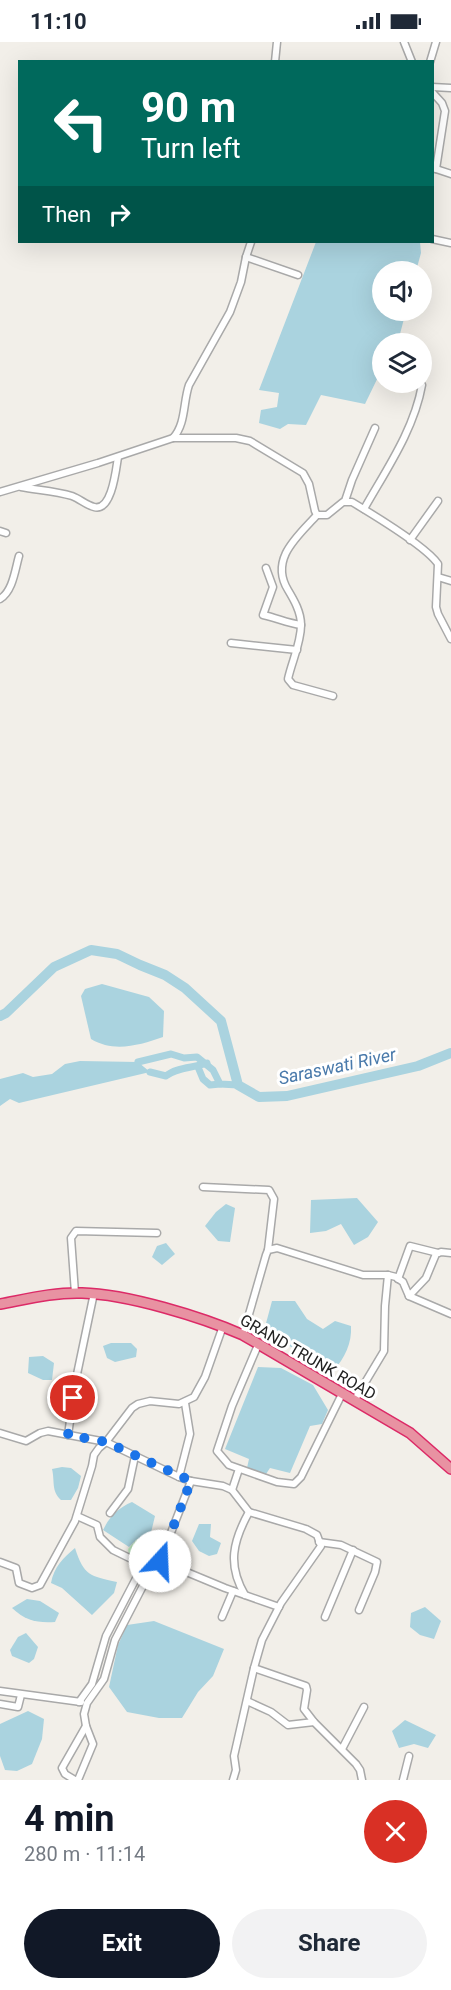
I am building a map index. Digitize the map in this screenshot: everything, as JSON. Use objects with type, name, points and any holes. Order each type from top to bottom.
[{"type":"highway","name":"GRAND TRUNK ROAD","points":[[0,1304],[75,1293],[94,1293],[142,1302],[223,1326],[243,1335],[410,1433],[450,1467]]},
{"type":"street","points":[[275,60],[277,42]]},
{"type":"street","points":[[404,42],[411,60]]},
{"type":"street","points":[[431,60],[436,42]]},
{"type":"street","points":[[434,87],[451,88]]},
{"type":"street","points":[[434,94],[442,103],[445,111],[434,169],[451,174]]},
{"type":"street","points":[[434,239],[451,243]]},
{"type":"street","points":[[173,438],[181,424],[189,386],[236,298],[251,243]]},
{"type":"street","points":[[246,257],[298,275]]},
{"type":"street","points":[[364,509],[400,446],[417,410],[421,393]]},
{"type":"street","points":[[333,696],[290,684],[288,676],[297,650],[301,625],[295,603],[281,579],[281,572],[288,549],[317,515],[327,515],[345,501],[375,428]]},
{"type":"street","points":[[0,492],[173,438],[236,438],[250,441],[303,474],[309,484],[317,515]]},
{"type":"street","points":[[17,487],[70,495],[92,507],[100,507],[105,504],[111,490],[118,457]]},
{"type":"street","points":[[345,501],[364,509],[436,560],[439,568],[435,600],[438,614],[451,639]]},
{"type":"street","points":[[410,540],[438,501]]},
{"type":"street","points":[[0,599],[6,595],[10,586],[19,556]]},
{"type":"street","points":[[266,567],[273,587],[263,615],[285,623],[301,625]]},
{"type":"street","points":[[438,577],[451,581]]},
{"type":"street","points":[[231,643],[297,650]]},
{"type":"street","points":[[203,1187],[266,1189],[272,1192],[274,1199],[268,1250],[243,1335]]},
{"type":"street","points":[[75,1293],[71,1238],[76,1231],[157,1233]]},
{"type":"street","points":[[399,1279],[410,1246],[438,1253],[451,1253]]},
{"type":"street","points":[[268,1250],[278,1248],[363,1275],[388,1275],[403,1282],[409,1296],[451,1314]]},
{"type":"street","points":[[409,1296],[426,1278],[438,1253]]},
{"type":"street","points":[[354,1401],[384,1351],[388,1275]]},
{"type":"street","points":[[68,1435],[76,1379],[94,1293]]},
{"type":"street","points":[[0,1562],[16,1568],[18,1583],[37,1588],[40,1585],[76,1516],[94,1455],[124,1417],[138,1404],[150,1401],[173,1405],[185,1403],[198,1392],[223,1326]]},
{"type":"street","points":[[258,1345],[232,1406],[218,1451],[229,1465],[277,1482],[294,1484],[301,1478],[342,1394]]},
{"type":"street","points":[[179,1477],[190,1434],[185,1403]]},
{"type":"street","points":[[0,1433],[26,1441],[48,1431],[106,1442],[179,1477],[191,1481],[214,1483],[232,1490],[249,1512],[306,1529],[317,1535],[321,1546],[279,1607],[262,1640],[234,1756],[236,1770],[233,1780]]},
{"type":"street","points":[[110,1513],[128,1489],[135,1456]]},
{"type":"street","points":[[232,1490],[239,1469]]},
{"type":"street","points":[[86,1726],[62,1768],[65,1774],[76,1780],[93,1744],[84,1714],[87,1703],[104,1679],[115,1640],[145,1582],[160,1561],[191,1481]]},
{"type":"street","points":[[246,1596],[237,1581],[235,1548],[238,1532],[249,1512]]},
{"type":"street","points":[[76,1516],[97,1525],[100,1537],[113,1550],[154,1570]]},
{"type":"street","points":[[319,1542],[341,1545],[374,1559],[377,1566],[359,1610]]},
{"type":"street","points":[[325,1617],[353,1550]]},
{"type":"street","points":[[160,1561],[279,1607]]},
{"type":"street","points":[[79,1702],[93,1684],[106,1636],[143,1565]]},
{"type":"street","points":[[222,1617],[233,1591]]},
{"type":"street","points":[[254,1668],[306,1686],[304,1709],[360,1770],[362,1780]]},
{"type":"street","points":[[0,1691],[87,1703]]},
{"type":"street","points":[[0,1704],[18,1707],[21,1695]]},
{"type":"street","points":[[247,1701],[271,1712],[288,1725],[314,1722]]},
{"type":"street","points":[[342,1749],[364,1707]]},
{"type":"street","points":[[402,1780],[409,1756]]},
{"type":"green space","points":[[137,1539],[148,1545],[159,1573],[140,1576],[132,1568],[128,1549]]},
{"type":"water","points":[[316,243],[420,243],[419,261],[372,261],[372,321],[403,321],[400,333],[372,333],[372,390],[365,404],[321,395],[306,425],[288,424],[280,429],[259,423],[261,410],[277,407],[279,393],[259,390]]},
{"type":"water","points":[[102,984],[149,997],[164,1011],[163,1037],[136,1045],[118,1047],[91,1039],[81,996],[85,989]]},
{"type":"water","points":[[80,1061],[138,1062],[150,1072],[19,1103],[10,1099],[0,1106],[0,1079],[23,1073],[33,1077],[52,1074],[65,1064]]},
{"type":"water","points":[[357,1198],[378,1222],[368,1237],[354,1245],[341,1224],[326,1231],[310,1233],[311,1200]]},
{"type":"water","points":[[226,1204],[235,1208],[230,1242],[218,1241],[205,1226]]},
{"type":"water","points":[[166,1243],[175,1254],[162,1265],[152,1257],[157,1246]]},
{"type":"water","points":[[272,1301],[295,1301],[307,1319],[323,1329],[335,1321],[351,1326],[347,1350],[333,1371],[319,1363],[314,1353],[287,1345],[269,1333],[265,1327]]},
{"type":"water","points":[[111,1343],[131,1343],[137,1349],[136,1357],[115,1362],[107,1358],[103,1346]]},
{"type":"water","points":[[43,1356],[54,1363],[52,1380],[43,1380],[28,1373],[29,1357]]},
{"type":"water","points":[[258,1367],[281,1368],[313,1385],[328,1410],[322,1424],[310,1426],[290,1473],[270,1468],[266,1474],[247,1468],[249,1459],[225,1449]]},
{"type":"water","points":[[71,1468],[81,1476],[78,1488],[71,1500],[61,1500],[55,1489],[52,1469]]},
{"type":"water","points":[[132,1502],[155,1516],[148,1545],[137,1539],[129,1547],[103,1530],[115,1513]]},
{"type":"water","points":[[199,1524],[211,1524],[210,1537],[221,1543],[217,1554],[209,1556],[199,1551],[192,1541]]},
{"type":"water","points":[[75,1548],[89,1573],[117,1582],[114,1593],[92,1615],[62,1588],[51,1583],[60,1563]]},
{"type":"water","points":[[27,1599],[40,1601],[59,1613],[55,1622],[32,1620],[12,1608]]},
{"type":"water","points":[[425,1607],[441,1621],[434,1639],[420,1635],[410,1627],[411,1613]]},
{"type":"water","points":[[154,1621],[224,1649],[213,1676],[198,1692],[182,1718],[159,1718],[127,1712],[109,1687],[118,1645],[127,1625]]},
{"type":"water","points":[[26,1633],[38,1647],[34,1659],[29,1663],[12,1656],[10,1650],[18,1637]]},
{"type":"water","points":[[28,1711],[44,1719],[42,1739],[32,1764],[17,1771],[5,1770],[0,1756],[0,1724]]},
{"type":"water","points":[[405,1720],[436,1735],[428,1748],[414,1744],[399,1748],[392,1731]]},
{"type":"waterway","name":"Saraswati River","points":[[0,1016],[6,1013],[54,967],[91,950],[117,954],[165,975],[185,988],[221,1021],[238,1085],[259,1097],[287,1096],[418,1066],[451,1053]]},
{"type":"waterway","points":[[138,1062],[171,1054],[184,1058],[197,1057],[213,1070],[220,1084],[238,1085]]},
{"type":"waterway","points":[[150,1072],[166,1076],[175,1071],[207,1063]]},
{"type":"waterway","points":[[198,1067],[203,1079],[210,1085],[220,1084]]},
{"type":"route","points":[[73,1398],[68,1435],[106,1442],[191,1481],[160,1561]]}]
